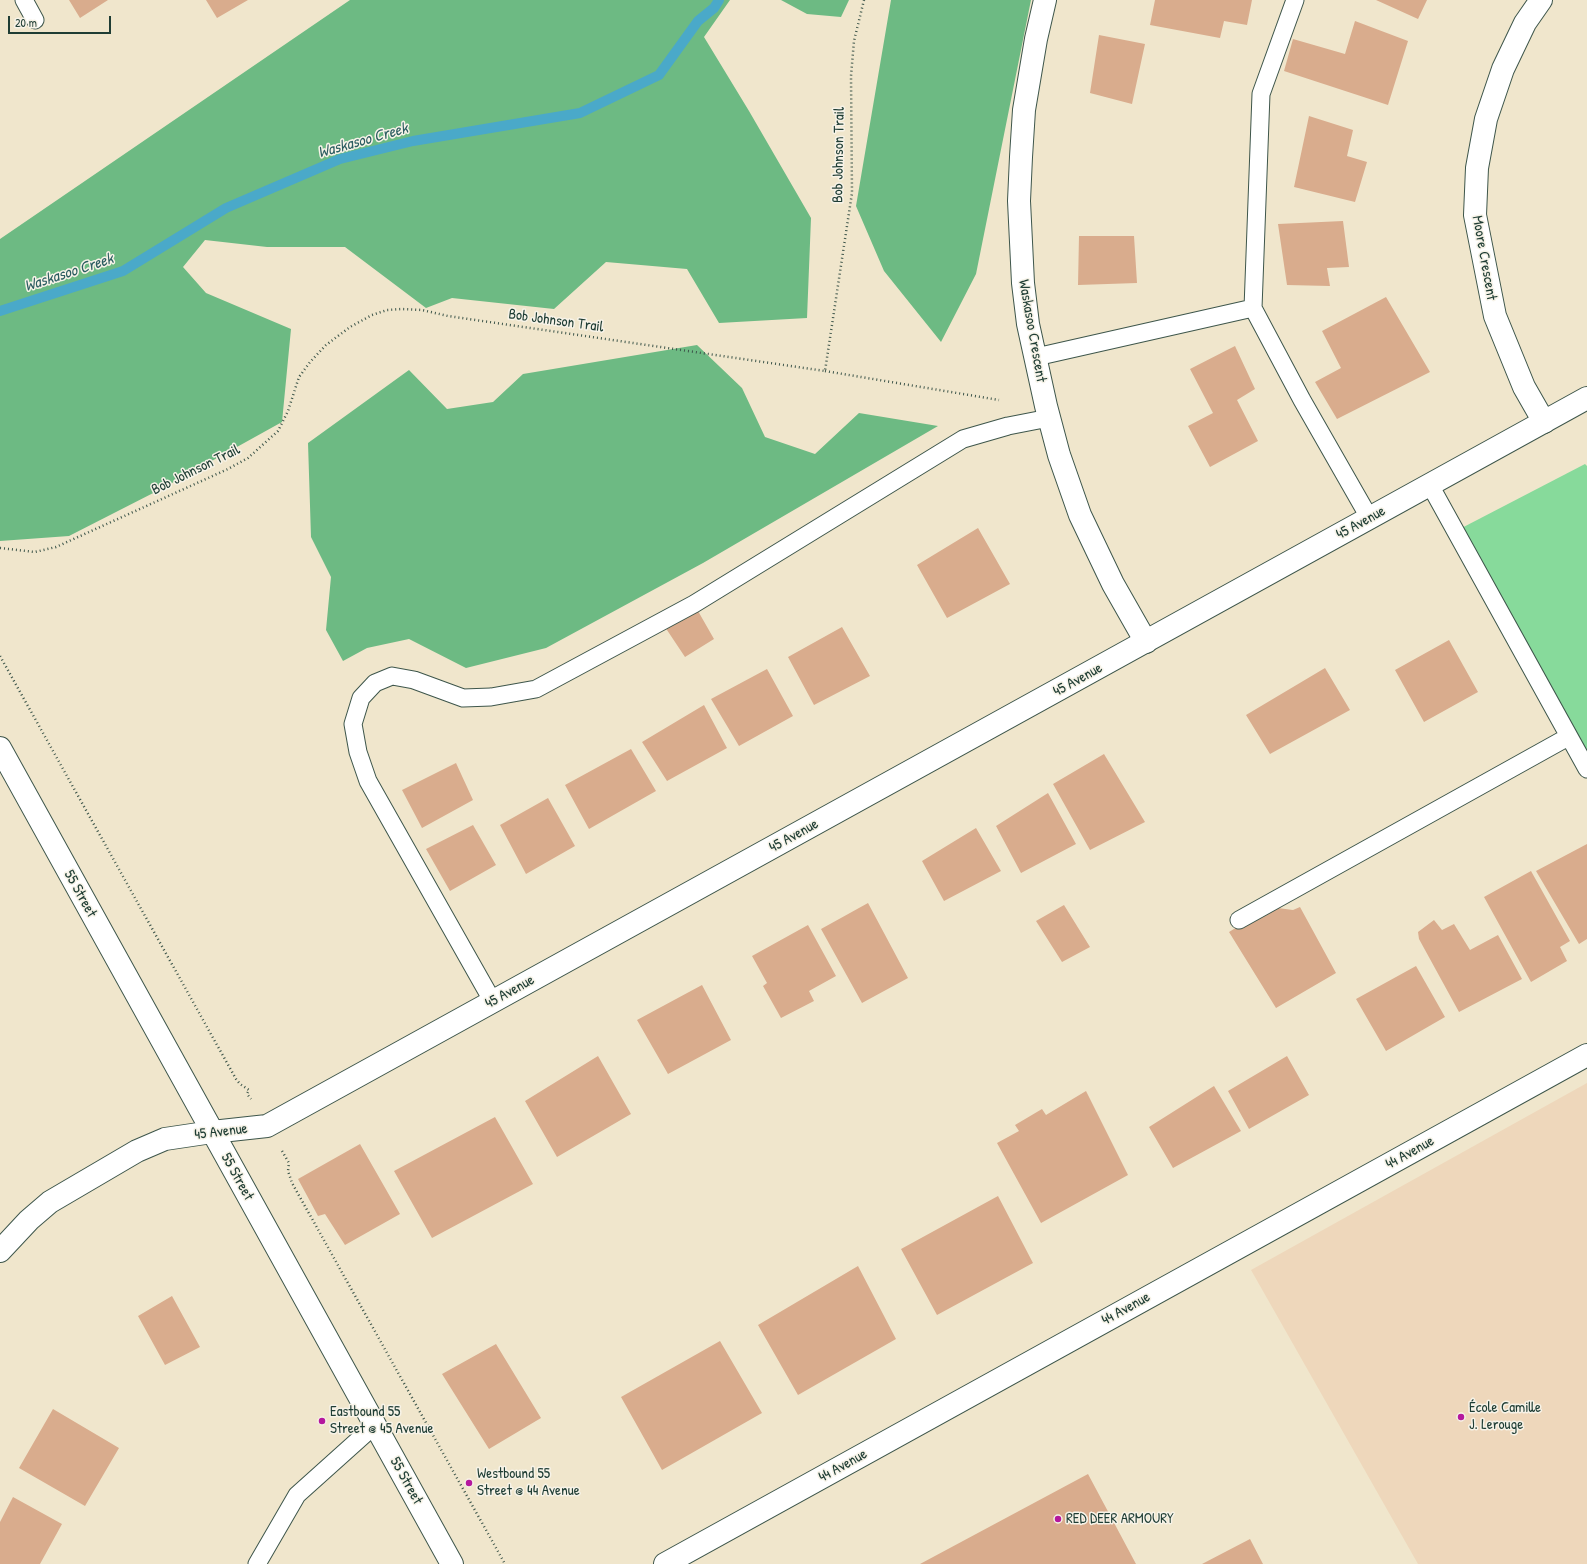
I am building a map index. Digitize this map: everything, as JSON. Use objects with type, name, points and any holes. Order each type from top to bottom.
[{"type":"street","name":"Waskasoo Crescent","points":[[1045,0],[1036,39],[1024,110],[1019,201],[1023,283],[1028,324],[1049,418],[1059,455],[1080,515],[1113,584],[1146,642]]},
{"type":"street","name":"Moore Crescent","points":[[1541,0],[1525,23],[1503,69],[1486,119],[1477,168],[1475,215],[1495,316],[1524,387],[1544,422]]},
{"type":"street","name":"45 Avenue","points":[[0,1251],[29,1220],[50,1202],[137,1151],[165,1139],[267,1126],[1587,398]]},
{"type":"street","name":"55 Street","points":[[0,748],[452,1564]]},
{"type":"street","name":"44 Avenue","points":[[665,1564],[1587,1055]]},
{"type":"lane","points":[[24,0],[35,20]]},
{"type":"lane","points":[[1295,0],[1261,94],[1253,308],[1302,400],[1370,519]]},
{"type":"lane","points":[[1036,357],[1253,308]]},
{"type":"lane","points":[[493,1002],[368,781],[358,752],[353,724],[361,698],[376,684],[392,676],[414,680],[463,698],[491,697],[536,689],[694,604],[963,439],[1008,426],[1049,418]]},
{"type":"lane","points":[[1430,485],[1587,769]]},
{"type":"lane","points":[[1238,920],[1568,737]]},
{"type":"lane","points":[[257,1564],[297,1495],[375,1425]]},
{"type":"path","name":"Bob Johnson Trail","points":[[0,548],[35,552],[56,547],[228,469],[248,458],[278,431],[288,411],[299,377],[310,362],[326,345],[350,327],[372,315],[387,310],[422,310],[448,316],[826,371],[852,193],[853,164],[851,76],[854,41],[864,0]]},
{"type":"path","points":[[826,371],[1000,400]]},
{"type":"path","points":[[0,656],[236,1080],[249,1090],[247,1094]]},
{"type":"path","points":[[290,1163],[288,1171],[292,1183],[505,1564]]},
{"type":"shaded area","name":"École Camille J. Lerouge","points":[[1587,1083],[1587,1564],[1418,1564],[1251,1270]]},
{"type":"green space","points":[[350,0],[730,0],[704,37],[811,218],[807,318],[719,323],[687,269],[606,262],[554,309],[452,298],[426,308],[345,247],[267,247],[205,240],[183,267],[206,293],[291,329],[282,422],[163,488],[69,536],[0,541],[0,239]]},
{"type":"green space","points":[[781,0],[849,0],[841,17],[807,14]]},
{"type":"green space","points":[[891,0],[1031,0],[976,274],[941,342],[884,271],[856,206]]},
{"type":"green space","points":[[697,345],[742,388],[765,437],[815,454],[859,413],[938,426],[703,563],[546,648],[466,668],[409,639],[367,648],[343,661],[326,630],[331,577],[311,537],[308,443],[409,370],[447,409],[493,402],[523,374]]},
{"type":"green space","points":[[1585,464],[1587,466],[1587,778],[1452,533]]},
{"type":"building","points":[[69,0],[108,0],[80,18]]},
{"type":"building","points":[[206,0],[248,0],[217,18]]},
{"type":"building","points":[[1155,0],[1252,0],[1247,25],[1224,21],[1220,38],[1150,25]]},
{"type":"building","points":[[1376,0],[1427,0],[1418,19]]},
{"type":"building","points":[[1355,21],[1408,41],[1388,105],[1284,71],[1293,39],[1345,54]]},
{"type":"building","points":[[1099,35],[1145,44],[1132,104],[1090,93]]},
{"type":"building","points":[[1309,116],[1353,130],[1347,156],[1367,162],[1355,202],[1294,187]]},
{"type":"building","points":[[1343,221],[1349,267],[1327,268],[1330,286],[1287,285],[1278,224]]},
{"type":"building","points":[[1079,236],[1134,236],[1137,283],[1078,285]]},
{"type":"building","points":[[1386,297],[1430,372],[1337,419],[1315,382],[1341,368],[1322,331]]},
{"type":"building","points":[[1235,346],[1255,389],[1237,400],[1258,441],[1210,467],[1188,426],[1213,413],[1190,369]]},
{"type":"building","points":[[978,528],[1010,584],[947,618],[917,565]]},
{"type":"building","points":[[694,604],[714,639],[685,657],[661,621]]},
{"type":"building","points":[[842,627],[870,676],[814,705],[788,657]]},
{"type":"building","points":[[1449,640],[1478,692],[1424,722],[1395,670]]},
{"type":"building","points":[[1325,668],[1350,710],[1270,754],[1246,715]]},
{"type":"building","points":[[767,669],[793,716],[739,746],[711,699]]},
{"type":"building","points":[[704,705],[727,748],[667,781],[642,742]]},
{"type":"building","points":[[631,749],[656,791],[589,829],[565,785]]},
{"type":"building","points":[[1104,754],[1145,822],[1090,850],[1053,784]]},
{"type":"building","points":[[456,763],[473,800],[422,828],[402,790]]},
{"type":"building","points":[[1048,793],[1076,844],[1021,873],[996,826]]},
{"type":"building","points":[[548,798],[575,846],[526,874],[500,825]]},
{"type":"building","points":[[473,825],[496,865],[450,891],[426,849]]},
{"type":"building","points":[[976,828],[1001,871],[944,901],[922,861]]},
{"type":"building","points":[[1587,844],[1587,939],[1579,944],[1536,871]]},
{"type":"building","points":[[1531,871],[1570,941],[1560,947],[1567,961],[1531,982],[1484,897]]},
{"type":"building","points":[[868,903],[908,978],[862,1003],[821,929]]},
{"type":"building","points":[[1064,905],[1090,947],[1062,962],[1036,921]]},
{"type":"building","points":[[1270,907],[1293,910],[1300,907],[1336,973],[1276,1008],[1229,932]]},
{"type":"building","points":[[1434,920],[1442,930],[1454,924],[1470,950],[1498,935],[1522,979],[1459,1012],[1419,939],[1418,932]]},
{"type":"building","points":[[808,925],[836,976],[809,991],[814,1001],[781,1018],[763,986],[767,983],[752,956]]},
{"type":"building","points":[[1416,966],[1445,1017],[1386,1051],[1356,999]]},
{"type":"building","points":[[702,985],[731,1040],[668,1074],[637,1020]]},
{"type":"building","points":[[598,1056],[631,1114],[557,1157],[525,1101]]},
{"type":"building","points":[[1287,1056],[1309,1095],[1249,1129],[1228,1091]]},
{"type":"building","points":[[1214,1086],[1241,1131],[1173,1168],[1149,1127]]},
{"type":"building","points":[[1086,1091],[1128,1175],[1041,1223],[997,1143],[1019,1131],[1015,1125],[1042,1109],[1046,1115]]},
{"type":"building","points":[[495,1117],[533,1184],[432,1238],[394,1171]]},
{"type":"building","points":[[360,1144],[400,1214],[345,1245],[325,1214],[318,1216],[298,1179]]},
{"type":"building","points":[[998,1196],[1033,1263],[937,1315],[901,1249]]},
{"type":"building","points":[[858,1266],[896,1339],[798,1395],[758,1325]]},
{"type":"building","points":[[172,1296],[200,1347],[165,1365],[138,1316]]},
{"type":"building","points":[[720,1341],[762,1413],[662,1470],[621,1397]]},
{"type":"building","points":[[496,1344],[541,1418],[489,1449],[442,1374]]},
{"type":"building","points":[[53,1409],[119,1448],[85,1506],[19,1468]]},
{"type":"building","name":"RED DEER ARMOURY","points":[[1088,1474],[1136,1564],[920,1564]]},
{"type":"building","points":[[13,1497],[62,1524],[40,1564],[0,1564],[0,1522]]},
{"type":"building","points":[[1250,1539],[1263,1564],[1202,1564]]},
{"type":"waterway","name":"Waskasoo Creek","points":[[0,311],[123,271],[226,208],[340,159],[413,141],[580,113],[659,75],[698,21],[714,8],[719,0]]},
{"type":"place","name":"École Camille J. Lerouge","points":[[1461,1417]]},
{"type":"place","name":"Eastbound 55 Street @ 45 Avenue","points":[[322,1421]]},
{"type":"place","name":"Westbound 55 Street @ 44 Avenue","points":[[469,1483]]},
{"type":"place","name":"RED DEER ARMOURY","points":[[1058,1519]]}]
